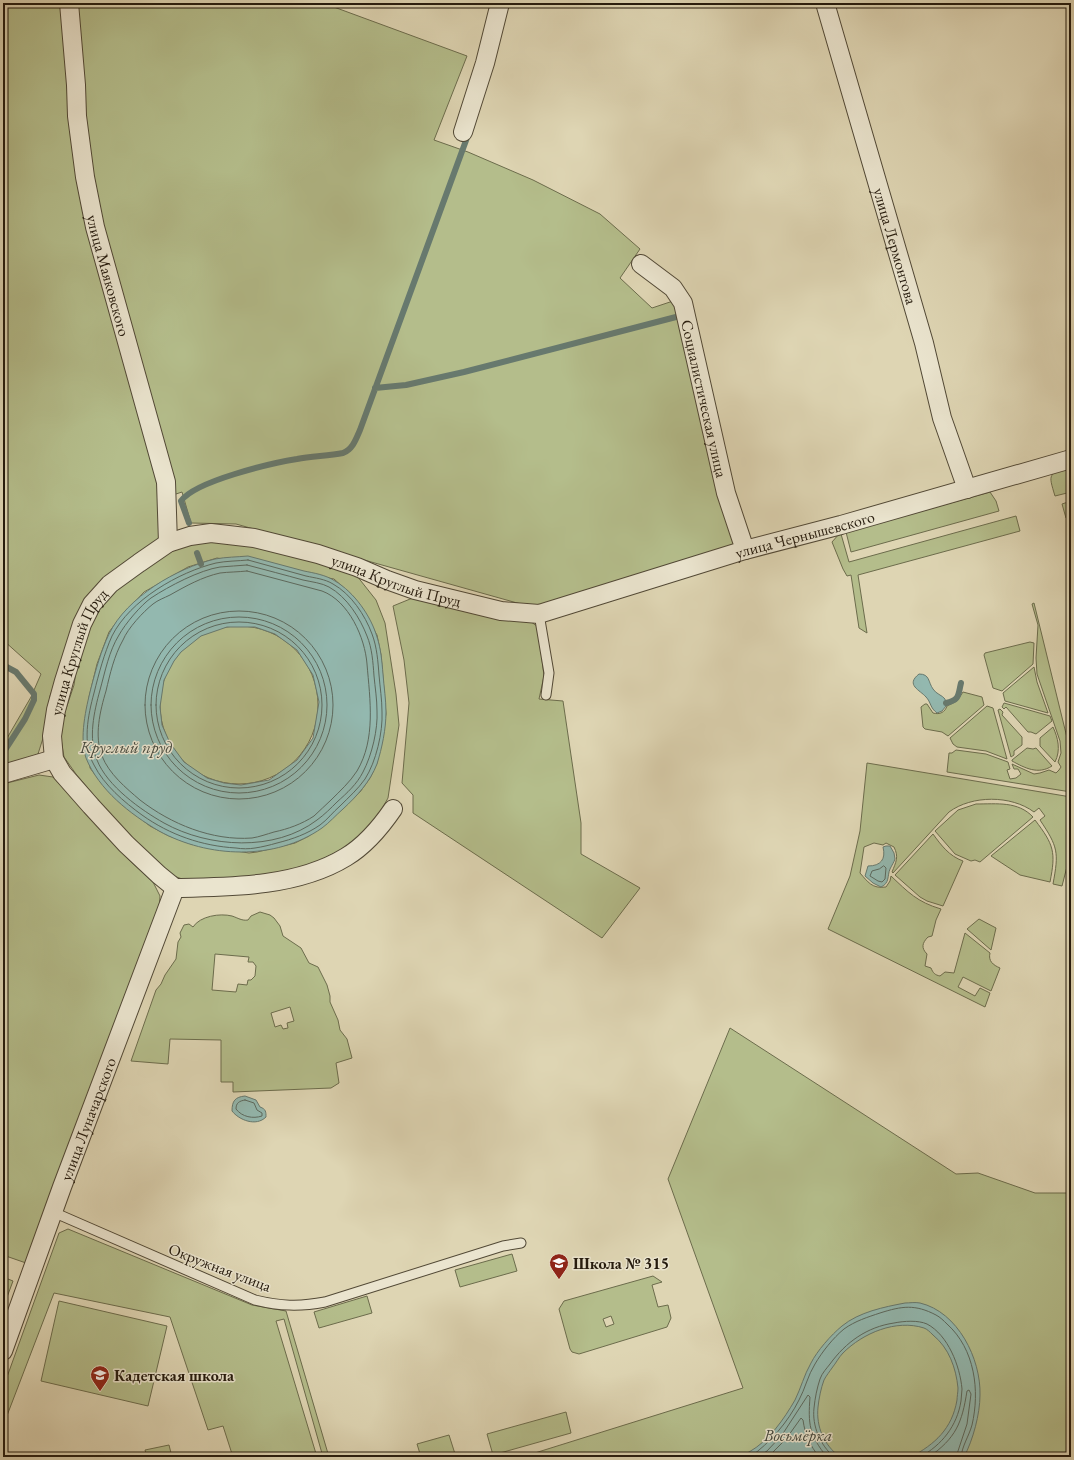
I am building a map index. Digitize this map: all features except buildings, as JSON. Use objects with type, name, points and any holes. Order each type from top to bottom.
[{"type":"street","name":"улица Маяковского","points":[[69,3],[77,116],[85,177],[96,234],[166,482],[168,543]]},
{"type":"street","points":[[463,132],[485,63],[500,3]]},
{"type":"street","name":"улица Лермонтова","points":[[825,3],[924,343],[942,418],[967,489]]},
{"type":"street","name":"Социалистическая улица","points":[[641,264],[673,288],[683,303],[726,493],[745,550]]},
{"type":"street","name":"улица Чернышевского","points":[[539,614],[745,550],[841,525],[1071,459]]},
{"type":"street","name":"улица Круглый Пруд","points":[[176,888],[149,865],[110,826],[62,773],[54,759],[52,736],[56,710],[82,624],[92,604],[110,584],[168,543],[190,536],[211,533],[254,538],[331,558],[415,590],[501,611],[539,614]]},
{"type":"street","points":[[3,774],[54,759]]},
{"type":"street","points":[[176,888],[249,885],[292,878],[324,868],[360,848],[383,823],[393,809]]},
{"type":"street","name":"улица Луначарского","points":[[3,1351],[53,1212],[176,888]]},
{"type":"lane","points":[[539,614],[549,673],[546,694]]},
{"type":"lane","name":"Окружная улица","points":[[53,1212],[255,1300],[284,1306],[310,1305],[325,1302],[503,1246],[521,1243]]},
{"type":"green space","points":[[3,3],[323,3],[467,56],[434,140],[468,152],[533,180],[600,214],[640,249],[620,278],[652,308],[676,300],[735,547],[535,608],[236,524],[191,523],[182,492],[164,498],[160,537],[70,645],[50,696],[44,735],[38,754],[3,769],[3,745],[31,697],[41,674],[3,640]]},
{"type":"green space","points":[[1071,467],[1071,492],[1055,496],[1051,483],[1052,476],[1058,471]]},
{"type":"green space","points":[[990,492],[996,501],[999,511],[851,552],[846,532]]},
{"type":"green space","points":[[1071,501],[1071,517],[1066,518],[1062,504]]},
{"type":"green space","points":[[1016,516],[1020,531],[858,575],[867,633],[859,628],[851,575],[847,576],[832,542],[839,534],[841,534],[849,562]]},
{"type":"green space","points":[[208,540],[250,544],[346,569],[357,576],[376,600],[385,623],[396,694],[399,725],[388,798],[378,816],[358,841],[305,868],[276,875],[185,880],[171,875],[144,854],[76,774],[64,757],[61,739],[63,718],[74,685],[77,665],[89,623],[99,604],[126,580],[175,549]],"holes":[[[217,558],[334,579],[354,597],[377,635],[381,655],[386,714],[377,763],[370,778],[360,792],[309,836],[295,843],[249,853],[191,844],[169,836],[150,826],[119,802],[90,768],[89,697],[97,664],[109,632],[144,592],[188,567]]]},
{"type":"green space","points":[[415,597],[530,621],[538,627],[544,676],[539,699],[563,701],[581,823],[581,854],[640,888],[602,938],[413,813],[413,795],[402,783],[409,703],[404,660],[393,606]]},
{"type":"green space","points":[[1034,603],[1071,754],[1071,792],[947,772],[949,753],[956,750],[986,754],[1008,762],[1010,769],[1007,770],[1010,779],[1016,778],[1021,774],[1018,769],[1014,769],[1012,764],[1034,774],[1049,770],[1056,773],[1061,767],[1058,762],[1061,753],[1060,741],[1037,674],[1036,658],[1038,625],[1032,604]]},
{"type":"green space","points":[[239,626],[269,632],[283,639],[295,649],[305,661],[312,675],[318,705],[312,735],[305,749],[295,761],[283,771],[269,778],[239,784],[209,778],[195,771],[183,761],[173,749],[166,735],[160,705],[166,675],[173,661],[183,649],[195,639],[209,632]]},
{"type":"green space","points":[[1030,642],[1034,643],[1033,664],[1002,691],[993,688],[984,655],[985,653]]},
{"type":"green space","points":[[1034,667],[1037,682],[1048,713],[1005,701],[1003,693]]},
{"type":"green space","points":[[963,692],[982,697],[984,705],[948,736],[942,732],[925,729],[923,727],[921,707],[927,704],[933,713],[940,713],[945,710],[947,706],[957,701]]},
{"type":"green space","points":[[1004,703],[1050,716],[1052,721],[1036,734],[1028,732],[1006,707],[1004,709],[1002,707]]},
{"type":"green space","points":[[987,706],[993,708],[1007,759],[986,751],[957,747],[953,744],[950,738]]},
{"type":"green space","points":[[1000,709],[1003,712],[1002,715],[1022,737],[1022,745],[1014,751],[1014,755],[1011,757],[998,710]]},
{"type":"green space","points":[[1053,727],[1058,744],[1058,753],[1055,762],[1040,746],[1040,738]]},
{"type":"green space","points":[[1027,748],[1036,748],[1052,766],[1042,770],[1032,770],[1012,761]]},
{"type":"green space","points":[[867,763],[1071,797],[1071,851],[1062,886],[1053,884],[1056,864],[1056,850],[1040,820],[1045,816],[1039,808],[1034,812],[1025,806],[1014,802],[992,799],[969,802],[958,806],[949,812],[893,873],[892,872],[897,857],[894,847],[886,843],[883,845],[874,843],[864,847],[860,873],[871,884],[877,887],[886,887],[891,876],[919,900],[941,909],[936,920],[932,936],[928,937],[923,943],[923,948],[927,954],[925,966],[931,968],[934,974],[940,976],[945,972],[954,973],[965,933],[990,953],[992,962],[995,966],[1000,968],[991,991],[963,977],[958,987],[975,996],[980,988],[990,993],[985,1007],[828,929],[850,876],[860,831]]},
{"type":"green space","points":[[39,775],[53,777],[129,860],[153,882],[160,896],[159,910],[26,1263],[3,1255],[3,784]]},
{"type":"green space","points":[[976,804],[1007,804],[1021,808],[1033,817],[980,862],[975,860],[971,861],[955,854],[935,831],[958,810]]},
{"type":"green space","points":[[1035,820],[1046,836],[1052,849],[1053,863],[1050,882],[1020,875],[991,856]]},
{"type":"green space","points":[[933,834],[949,853],[963,861],[943,906],[920,897],[895,875]]},
{"type":"green space","points":[[260,912],[274,918],[280,926],[283,936],[301,948],[309,963],[318,967],[327,985],[330,1002],[338,1020],[340,1030],[347,1039],[352,1058],[336,1063],[339,1083],[331,1088],[233,1092],[233,1082],[221,1082],[221,1040],[170,1039],[168,1064],[131,1061],[156,990],[176,959],[178,942],[181,937],[180,933],[184,925],[189,924],[193,927],[200,920],[216,915],[227,915],[242,920],[248,920],[251,916]],"holes":[[[215,954],[249,957],[248,962],[253,962],[256,966],[255,976],[251,980],[248,980],[247,985],[238,984],[236,992],[212,990]],[[290,1007],[294,1021],[287,1023],[288,1028],[283,1029],[281,1025],[275,1027],[271,1013]]]},
{"type":"green space","points":[[979,919],[996,928],[991,950],[967,929]]},
{"type":"green space","points":[[730,1028],[956,1174],[978,1173],[1035,1193],[1071,1193],[1071,1457],[522,1457],[743,1388],[668,1179]]},
{"type":"green space","points":[[68,1229],[252,1305],[286,1311],[329,1457],[323,1457],[284,1319],[276,1321],[317,1457],[233,1457],[223,1426],[208,1430],[170,1317],[54,1293],[3,1426],[3,1388],[59,1233]]},
{"type":"green space","points":[[512,1254],[517,1271],[460,1287],[455,1270]]},
{"type":"green space","points":[[653,1276],[662,1282],[652,1285],[658,1307],[668,1305],[671,1318],[667,1327],[579,1354],[572,1352],[570,1349],[559,1309],[564,1301]],"holes":[[[611,1316],[614,1324],[606,1327],[603,1319]]]},
{"type":"green space","points":[[3,1277],[13,1281],[3,1308]]},
{"type":"green space","points":[[367,1296],[372,1313],[319,1328],[314,1312]]},
{"type":"green space","points":[[59,1301],[167,1326],[148,1406],[41,1381]]},
{"type":"green space","points":[[566,1412],[571,1433],[493,1455],[487,1434]]},
{"type":"green space","points":[[449,1435],[456,1457],[421,1457],[417,1444]]},
{"type":"green space","points":[[169,1445],[172,1457],[147,1457],[145,1450]]},
{"type":"water","name":"Круглый пруд","points":[[248,556],[316,573],[331,579],[349,591],[361,605],[371,621],[382,660],[386,712],[385,725],[381,752],[374,771],[367,783],[358,794],[325,826],[304,839],[263,851],[220,851],[199,847],[178,840],[159,831],[137,817],[116,800],[99,781],[86,758],[83,732],[89,696],[101,654],[109,634],[117,621],[128,608],[140,596],[154,586],[185,569],[215,559]],"holes":[[[227,627],[255,627],[275,634],[297,650],[313,675],[319,702],[313,738],[297,760],[269,780],[241,785],[224,783],[207,778],[184,762],[170,743],[162,725],[160,707],[164,680],[174,661],[181,652],[201,636]]]},
{"type":"water","points":[[919,674],[925,675],[934,691],[945,699],[946,706],[942,711],[937,713],[928,699],[913,684],[913,681]]},
{"type":"water","points":[[890,846],[894,853],[895,859],[886,883],[881,887],[873,883],[865,876],[868,866],[876,865],[882,861],[884,855],[883,847]]},
{"type":"water","points":[[245,1096],[256,1100],[260,1107],[265,1111],[266,1117],[257,1122],[253,1122],[239,1117],[232,1111],[233,1102],[239,1097]]},
{"type":"water","name":"Восьмёрка","points":[[905,1303],[920,1303],[934,1308],[946,1316],[965,1339],[971,1352],[979,1381],[980,1402],[975,1427],[964,1457],[911,1457],[928,1447],[947,1427],[955,1410],[958,1388],[956,1373],[951,1359],[939,1340],[924,1328],[902,1325],[880,1330],[860,1339],[842,1355],[824,1380],[818,1404],[818,1422],[825,1441],[840,1457],[732,1457],[749,1452],[763,1442],[775,1429],[795,1400],[806,1372],[817,1353],[842,1326],[856,1317],[880,1308]]},
{"type":"water","points":[[577,1453],[585,1453],[612,1457],[563,1457]]},
{"type":"waterway","points":[[189,523],[181,501],[189,494],[202,487],[217,480],[270,464],[343,453],[352,446],[360,430],[468,135]]},
{"type":"waterway","points":[[375,388],[406,385],[464,372],[676,317]]},
{"type":"waterway","points":[[197,553],[201,564]]},
{"type":"waterway","points":[[3,665],[16,672],[34,694],[34,700],[25,719],[3,753]]},
{"type":"waterway","points":[[946,703],[956,699],[959,694],[961,683]]},
{"type":"place","name":"Школа № 315","points":[[559,1280]]},
{"type":"place","name":"Кадетская школа","points":[[100,1392]]}]
